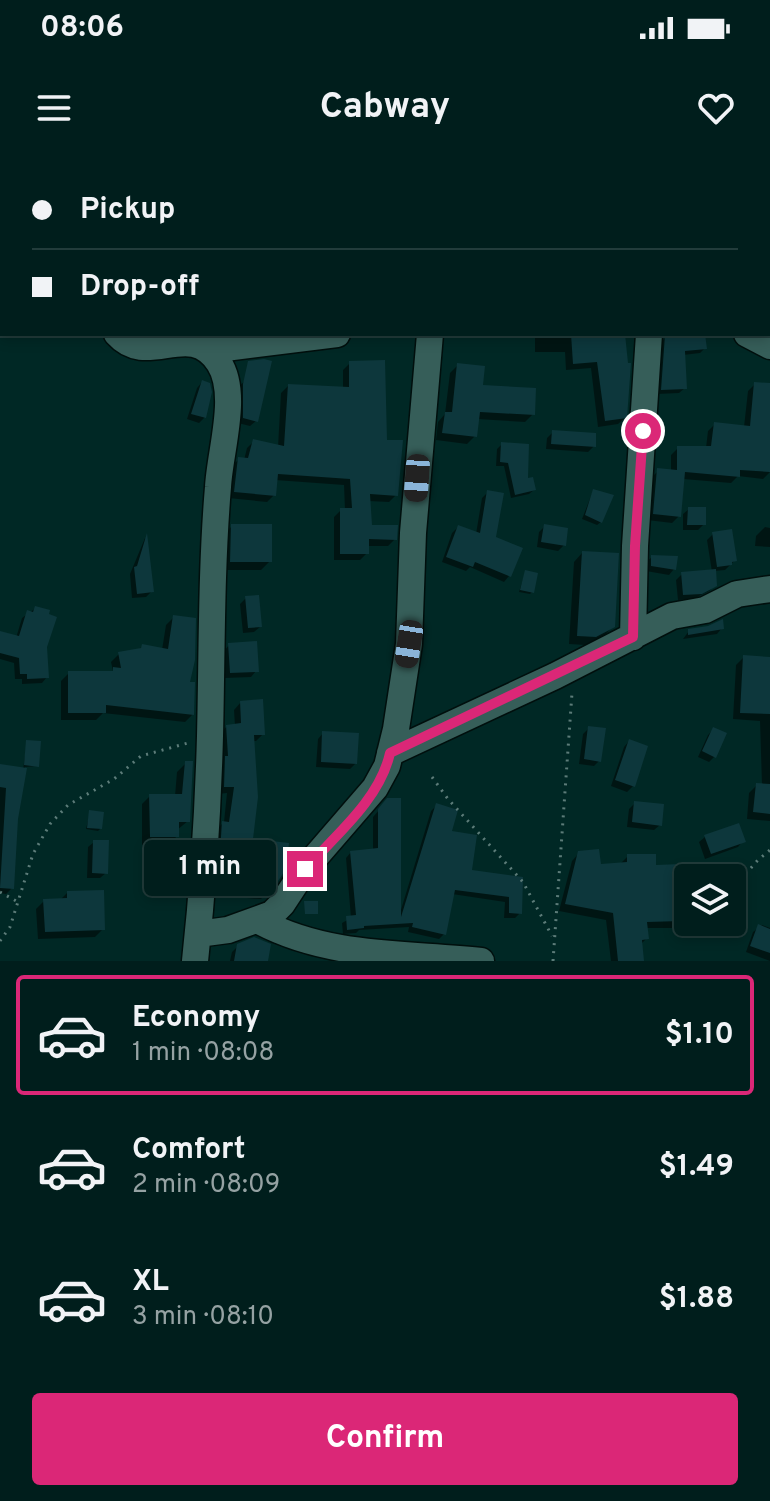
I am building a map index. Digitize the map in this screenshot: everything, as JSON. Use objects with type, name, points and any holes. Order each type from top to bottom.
[{"type":"street","points":[[119,336],[134,347],[147,348],[182,341],[209,350],[321,336]]},
{"type":"street","points":[[198,934],[228,930],[272,914],[305,869],[375,788],[387,766],[409,644],[413,533],[430,336]]},
{"type":"street","points":[[633,637],[635,546],[649,336]]},
{"type":"street","points":[[195,961],[210,740],[213,550],[219,472],[230,396],[219,362],[209,350]]},
{"type":"street","points":[[390,753],[555,676],[672,616],[705,610],[737,594],[770,589]]},
{"type":"street","points":[[259,921],[285,935],[360,953],[481,961]]},
{"type":"path","points":[[553,961],[572,697],[571,691],[555,676]]},
{"type":"path","points":[[0,941],[10,927],[33,854],[50,824],[68,805],[114,779],[141,756],[168,747],[210,740]]},
{"type":"path","points":[[432,777],[523,882],[553,938]]},
{"type":"path","points":[[746,874],[770,850]]},
{"type":"path","points":[[0,892],[18,902]]},
{"type":"building","points":[[571,336],[625,336],[628,363],[631,363],[627,418],[605,421],[597,362],[573,364]]},
{"type":"building","points":[[665,336],[705,336],[707,349],[685,351],[687,389],[661,390]]},
{"type":"building","points":[[385,360],[387,440],[403,440],[398,496],[370,494],[372,525],[398,525],[397,540],[369,539],[369,554],[340,554],[340,508],[352,508],[350,479],[278,474],[276,496],[234,492],[238,457],[248,458],[253,439],[284,446],[288,384],[349,387],[349,361]]},
{"type":"building","points":[[248,361],[272,361],[258,422],[243,418],[243,384]]},
{"type":"building","points":[[457,363],[485,366],[483,385],[536,388],[535,415],[480,412],[477,437],[442,433],[445,412],[452,412]]},
{"type":"building","points":[[202,380],[210,383],[212,392],[206,418],[191,414]]},
{"type":"building","points":[[754,382],[770,383],[770,472],[740,470],[740,477],[685,472],[681,517],[653,514],[657,468],[677,470],[677,446],[711,446],[714,422],[750,426]]},
{"type":"building","points":[[552,430],[596,433],[596,447],[551,444]]},
{"type":"building","points":[[501,442],[529,444],[528,478],[533,477],[536,490],[515,495],[508,463],[500,462]]},
{"type":"building","points":[[593,489],[614,495],[602,523],[585,515]]},
{"type":"building","points":[[487,490],[504,493],[496,537],[523,548],[511,577],[475,562],[473,567],[446,557],[458,525],[480,533]]},
{"type":"building","points":[[688,507],[706,507],[706,525],[687,525]]},
{"type":"building","points":[[231,524],[272,524],[272,562],[230,562]]},
{"type":"building","points":[[544,524],[568,528],[566,546],[541,542]]},
{"type":"building","points":[[732,529],[737,561],[717,567],[712,532]]},
{"type":"building","points":[[147,533],[154,592],[137,594],[134,567],[137,566]]},
{"type":"building","points":[[582,551],[619,553],[615,627],[596,637],[577,636]]},
{"type":"building","points":[[651,555],[678,556],[676,570],[651,566]]},
{"type":"building","points":[[716,569],[717,586],[702,594],[683,595],[681,572]]},
{"type":"building","points":[[525,570],[538,573],[534,593],[520,590]]},
{"type":"building","points":[[259,595],[262,627],[248,628],[245,596]]},
{"type":"building","points":[[35,606],[50,610],[49,614],[57,617],[47,647],[49,678],[27,679],[27,674],[20,674],[19,658],[0,653],[0,631],[19,636],[27,610],[33,612]]},
{"type":"building","points":[[173,615],[196,618],[195,660],[190,682],[195,682],[194,715],[106,705],[106,713],[68,713],[68,671],[113,671],[113,667],[121,668],[118,652],[141,648],[142,644],[168,649]]},
{"type":"building","points":[[723,619],[724,629],[688,635],[688,629],[708,626]]},
{"type":"building","points":[[257,641],[259,672],[230,673],[228,643]]},
{"type":"building","points":[[743,655],[770,657],[770,714],[740,713]]},
{"type":"building","points":[[263,699],[265,735],[254,735],[258,797],[253,839],[289,843],[286,869],[270,893],[253,891],[254,885],[218,883],[222,821],[229,822],[234,787],[224,787],[225,756],[228,756],[226,725],[241,723],[240,701]]},
{"type":"building","points":[[588,726],[606,728],[601,762],[584,759]]},
{"type":"building","points":[[713,727],[727,733],[716,758],[702,751]]},
{"type":"building","points":[[322,731],[359,733],[357,764],[321,762]]},
{"type":"building","points":[[629,739],[648,746],[635,787],[615,780]]},
{"type":"building","points":[[26,740],[41,741],[39,767],[24,765]]},
{"type":"building","points":[[185,761],[193,761],[190,822],[179,822],[179,837],[150,837],[149,794],[182,794]]},
{"type":"building","points":[[0,764],[27,768],[18,819],[14,889],[0,888],[6,788],[0,787]]},
{"type":"building","points":[[756,783],[770,784],[770,814],[753,812]]},
{"type":"building","points":[[387,798],[401,798],[401,917],[436,803],[458,810],[452,831],[477,835],[472,870],[523,877],[522,914],[509,913],[509,897],[455,890],[446,935],[412,927],[413,923],[347,930],[346,916],[356,915],[350,851],[378,848],[378,809]]},
{"type":"building","points":[[634,801],[664,804],[662,826],[632,822]]},
{"type":"building","points":[[89,810],[104,812],[102,829],[87,828]]},
{"type":"building","points":[[739,823],[746,842],[711,854],[704,835]]},
{"type":"building","points":[[93,840],[109,840],[108,874],[92,873]]},
{"type":"building","points":[[599,849],[601,864],[627,862],[627,854],[656,854],[656,865],[674,864],[674,921],[647,922],[649,939],[642,940],[644,961],[618,961],[613,913],[565,904],[578,851]]},
{"type":"building","points":[[104,890],[105,930],[45,932],[43,899],[67,898],[67,891]]},
{"type":"building","points":[[304,901],[318,901],[318,914],[305,914]]},
{"type":"building","points":[[758,924],[770,929],[770,953],[750,946]]},
{"type":"building","points":[[254,937],[271,944],[268,961],[234,961],[237,944]]},
{"type":"route","points":[[305,869],[375,788],[390,753],[633,637],[635,546],[643,431]]}]
